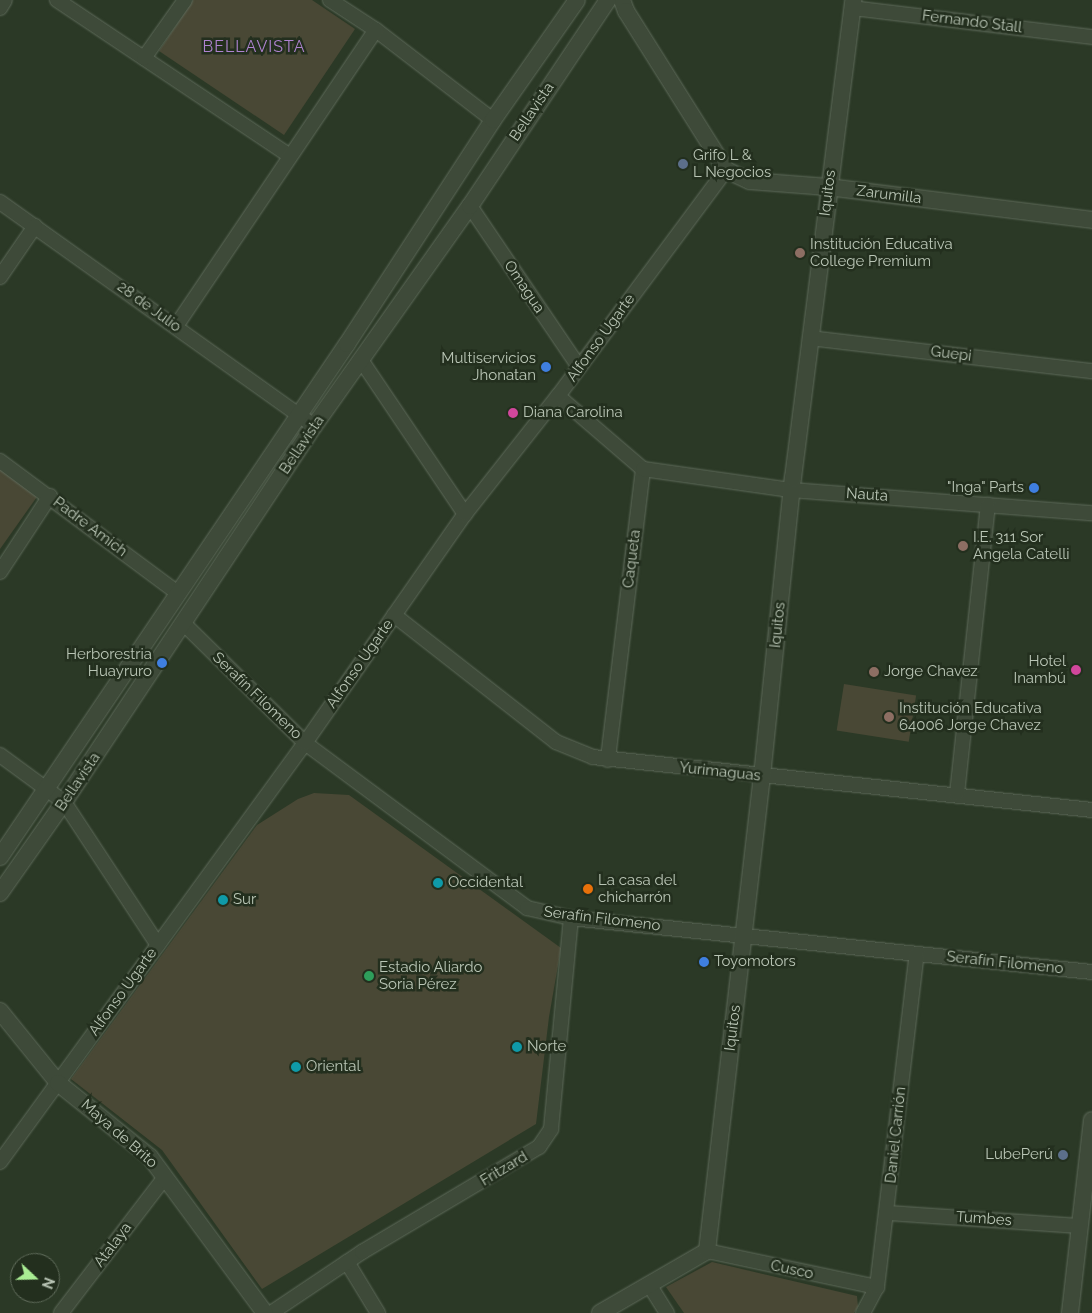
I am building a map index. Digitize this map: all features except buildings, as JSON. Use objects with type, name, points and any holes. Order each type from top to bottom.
[{"type":"street","points":[[0,8],[5,0]]},
{"type":"street","points":[[57,0],[290,156]]},
{"type":"street","points":[[144,58],[184,0]]},
{"type":"street","points":[[330,0],[376,30],[493,120]]},
{"type":"street","name":"Bellavista","points":[[0,857],[438,208],[493,120],[578,0]]},
{"type":"street","points":[[609,0],[624,6],[726,170]]},
{"type":"street","name":"Bellavista","points":[[0,893],[184,624],[314,426],[470,206],[609,0]]},
{"type":"street","name":"Fernando Stall","points":[[853,4],[1092,36]]},
{"type":"street","name":"Iquitos","points":[[707,1250],[762,776],[792,490],[828,187],[853,4]]},
{"type":"street","points":[[176,326],[376,30]]},
{"type":"street","name":"Zarumilla","points":[[726,170],[750,181],[828,187],[1092,220]]},
{"type":"street","name":"Alfonso Ugarte","points":[[0,1162],[305,743],[465,514],[558,396],[726,170]]},
{"type":"street","name":"28 de Julio","points":[[0,202],[314,426]]},
{"type":"street","name":"Omagua","points":[[470,206],[579,368]]},
{"type":"street","points":[[0,277],[35,226]]},
{"type":"street","name":"Guepi","points":[[810,338],[1092,371]]},
{"type":"street","points":[[360,360],[465,514]]},
{"type":"street","points":[[558,396],[643,469]]},
{"type":"street","name":"Padre Amich","points":[[0,461],[50,496],[178,594]]},
{"type":"street","name":"Nauta","points":[[643,469],[792,490],[1092,513]]},
{"type":"street","name":"Caqueta","points":[[608,760],[643,469]]},
{"type":"street","points":[[0,572],[50,496]]},
{"type":"street","points":[[957,794],[988,505]]},
{"type":"street","name":"Yurimaguas","points":[[394,615],[556,742],[608,760],[957,794],[1092,810]]},
{"type":"street","name":"Serafín Filomeno","points":[[184,624],[305,743],[527,908],[570,918],[744,934],[1092,972]]},
{"type":"street","points":[[0,755],[48,787],[64,802],[158,945]]},
{"type":"street","name":"Fritzard","points":[[271,1313],[347,1262],[519,1161],[539,1147],[551,1129],[570,918]]},
{"type":"street","name":"Daniel Carrión","points":[[863,1313],[877,1287],[888,1212],[917,954]]},
{"type":"street","name":"Maya de Brito","points":[[0,1011],[58,1083],[150,1157],[265,1313]]},
{"type":"street","points":[[1070,1313],[1092,1120]]},
{"type":"street","name":"Atalaya","points":[[61,1313],[165,1177]]},
{"type":"street","name":"Tumbes","points":[[888,1212],[1080,1226]]},
{"type":"street","points":[[600,1313],[650,1286],[707,1250]]},
{"type":"street","name":"Cusco","points":[[707,1250],[877,1287]]},
{"type":"street","points":[[347,1262],[378,1313]]},
{"type":"street","points":[[650,1286],[668,1313]]},
{"type":"shaded area","points":[[193,0],[312,0],[355,29],[284,135],[159,51]]},
{"type":"shaded area","points":[[0,465],[39,494],[0,549]]},
{"type":"shaded area","points":[[844,684],[916,695],[909,742],[837,730]]},
{"type":"shaded area","name":"Estadio Aliardo Soria Pérez","points":[[314,793],[349,795],[561,948],[549,1017],[536,1124],[262,1289],[162,1150],[71,1079],[257,825],[298,799]]},
{"type":"shaded area","points":[[712,1262],[857,1296],[858,1307],[854,1313],[684,1313],[666,1287]]},
{"type":"place","name":"Grifo L & L Negocios","points":[[683,164]]},
{"type":"place","name":"Institución Educativa College Premium","points":[[800,253]]},
{"type":"place","name":"Multiservicios Jhonatan","points":[[546,367]]},
{"type":"place","name":"Diana Carolina","points":[[513,413]]},
{"type":"place","name":"\"Inga\" Parts","points":[[1034,488]]},
{"type":"place","name":"I.E. 311 Sor Angela Catelli","points":[[963,546]]},
{"type":"place","name":"Herborestria Huayruro","points":[[162,663]]},
{"type":"place","name":"Hotel Inambú","points":[[1076,670]]},
{"type":"place","name":"Jorge Chavez","points":[[874,672]]},
{"type":"place","name":"Institución Educativa 64006 Jorge Chavez","points":[[889,717]]},
{"type":"place","name":"Occidental","points":[[438,883]]},
{"type":"place","name":"La casa del chicharrón","points":[[588,889]]},
{"type":"place","name":"Sur","points":[[223,900]]},
{"type":"place","name":"Toyomotors","points":[[704,962]]},
{"type":"place","name":"Estadio Aliardo Soria Pérez","points":[[369,976]]},
{"type":"place","name":"Norte","points":[[517,1047]]},
{"type":"place","name":"Oriental","points":[[296,1067]]},
{"type":"place","name":"LubePerú","points":[[1063,1155]]},
{"type":"district","name":"BELLAVISTA","points":[[254,47]]}]
